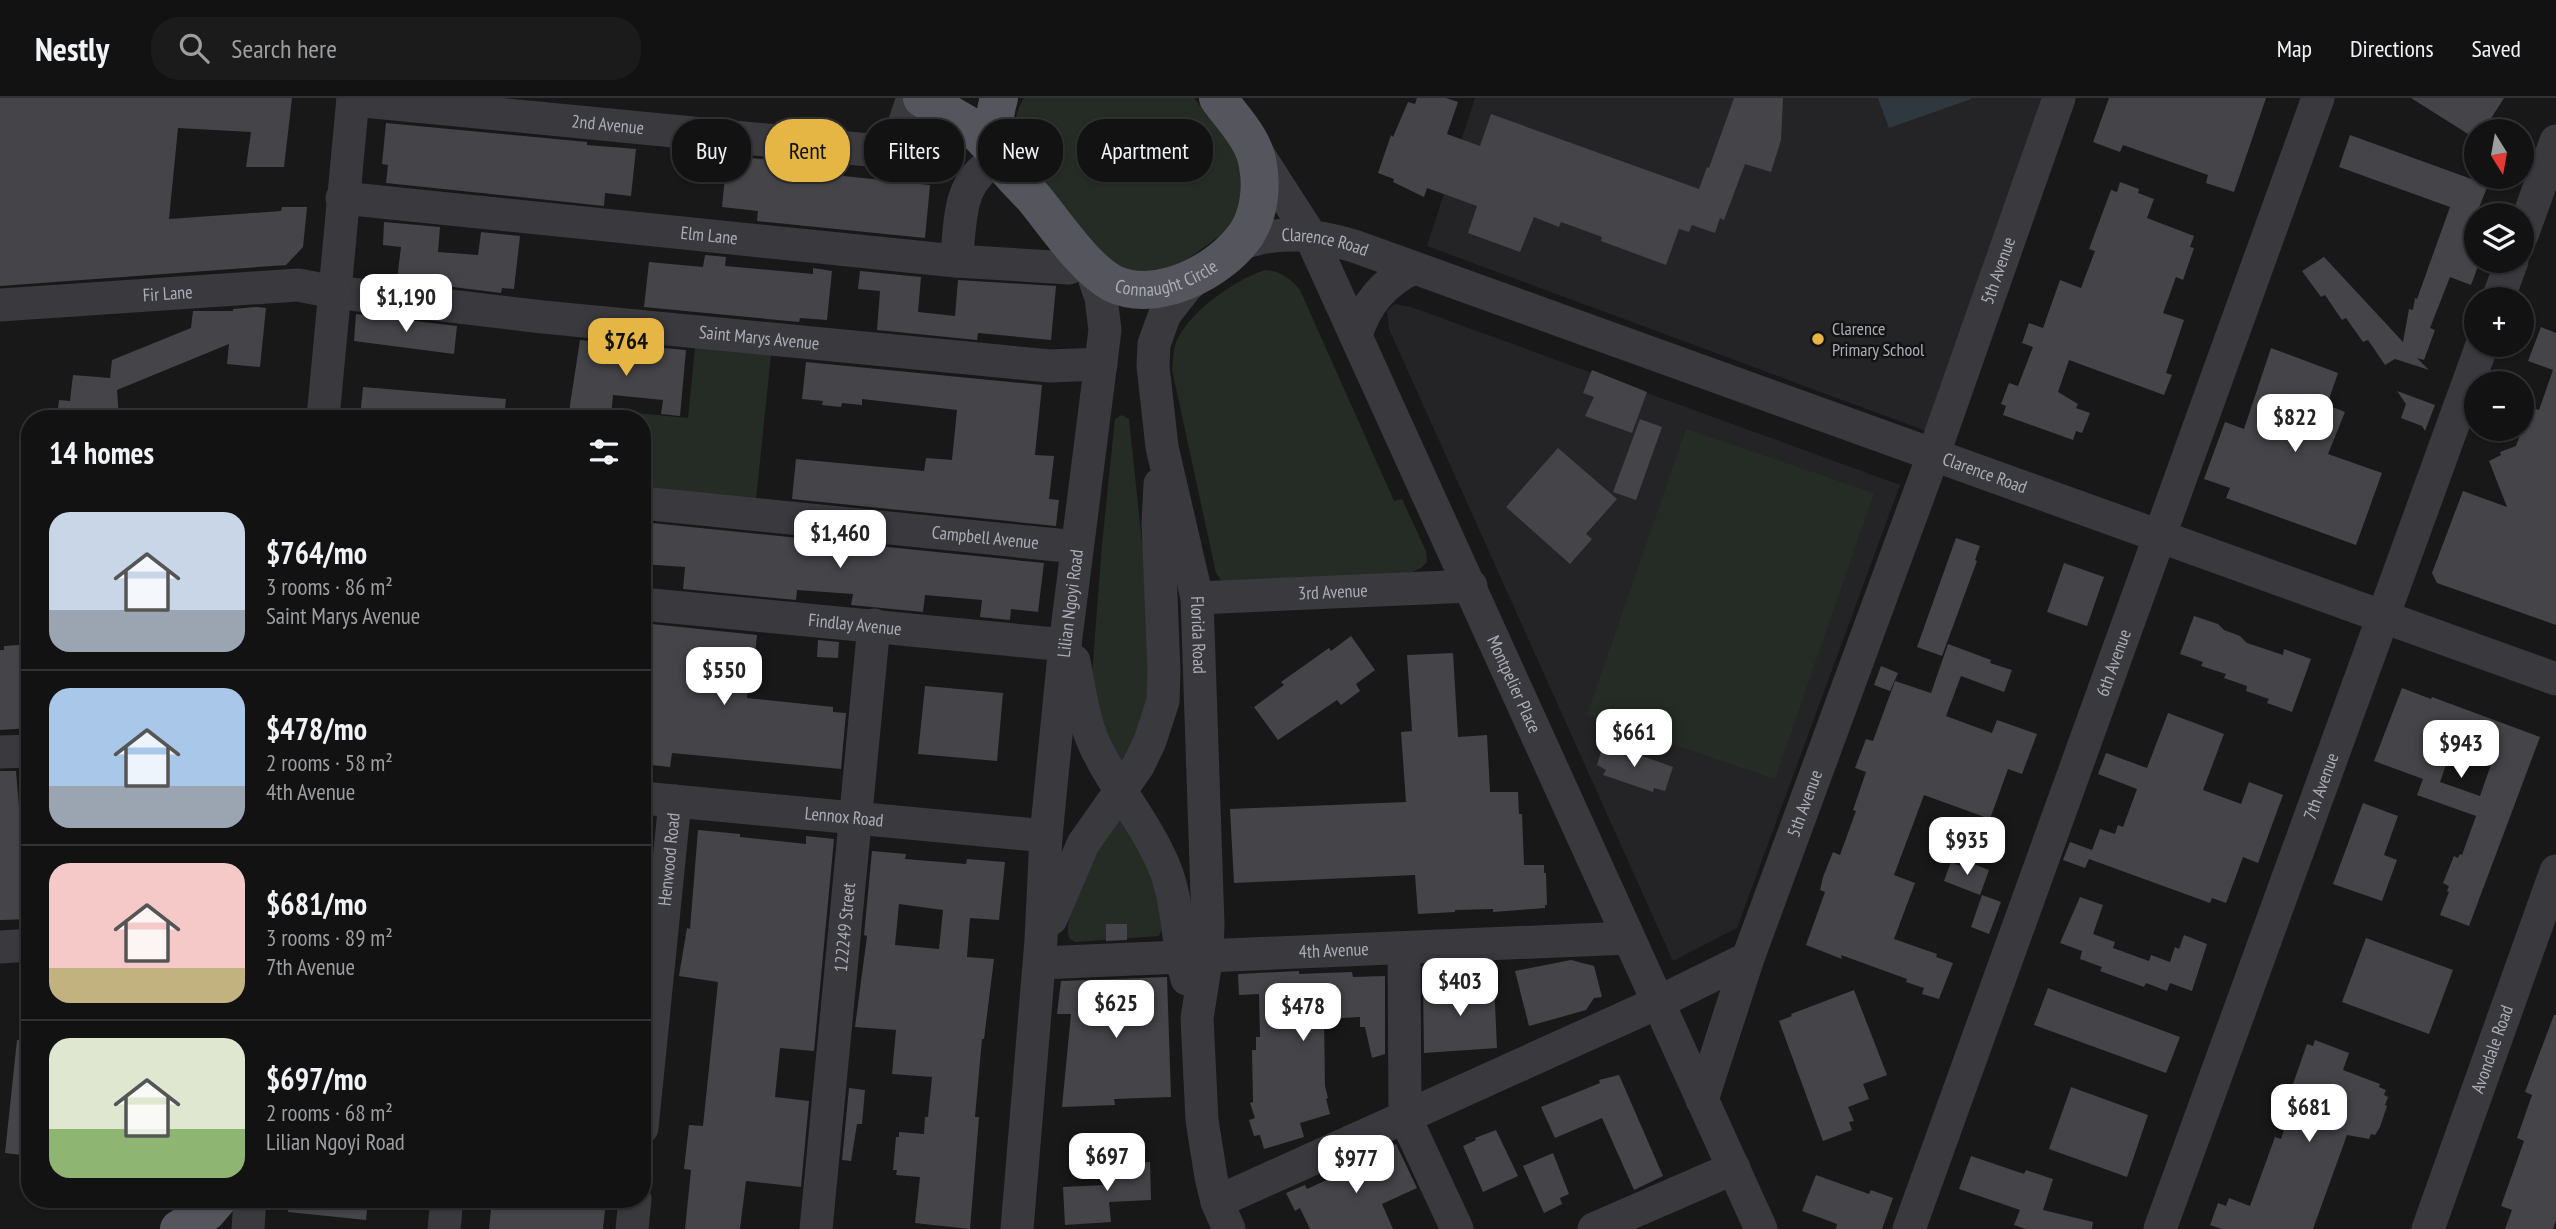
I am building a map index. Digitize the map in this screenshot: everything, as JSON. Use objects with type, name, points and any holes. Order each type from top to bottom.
[{"type":"main road","name":"Connaught Circle","points":[[922,98],[978,133]]},
{"type":"main road","points":[[995,119],[999,98]]},
{"type":"main road","name":"Connaught Circle","points":[[1020,182],[1088,264],[1114,284],[1140,290],[1169,288],[1182,284],[1236,246],[1248,232],[1259,197],[1258,164],[1253,146],[1218,98]]},
{"type":"main road","points":[[179,1229],[210,1208]]},
{"type":"street","name":"2nd Avenue","points":[[353,99],[882,150],[892,145],[898,137],[913,98]]},
{"type":"street","name":"5th Avenue","points":[[1702,1100],[1748,958],[1933,456],[2059,98]]},
{"type":"street","name":"6th Avenue","points":[[1909,1229],[2318,98]]},
{"type":"street","points":[[324,410],[353,99]]},
{"type":"street","points":[[2534,203],[2556,141]]},
{"type":"street","name":"Montpelier Place","points":[[1253,146],[1310,235],[1761,1229]]},
{"type":"street","points":[[956,261],[967,189],[978,174]]},
{"type":"street","name":"Elm Lane","points":[[342,198],[956,261],[1069,268],[1088,264]]},
{"type":"street","name":"Clarence Road","points":[[1236,246],[1275,235],[1310,235],[1354,246],[2556,679]]},
{"type":"street","name":"Lilian Ngoyi Road","points":[[1017,1229],[1040,951],[1046,836],[1066,635],[1101,364],[1104,314],[1088,264]]},
{"type":"street","points":[[1356,335],[1371,301],[1398,275],[1412,268]]},
{"type":"street","name":"Florida Road","points":[[1194,956],[1208,910],[1197,598],[1162,447],[1153,366],[1156,337],[1165,314],[1187,286],[1204,271]]},
{"type":"street","name":"Fir Lane","points":[[0,305],[270,286],[298,285],[334,292]]},
{"type":"street","name":"Saint Marys Avenue","points":[[334,292],[543,317],[1049,366],[1101,364]]},
{"type":"street","name":"7th Avenue","points":[[2160,1229],[2478,357]]},
{"type":"street","name":"Lilian Ngoyi Road","points":[[1040,951],[1083,844],[1138,766],[1150,741],[1163,701],[1158,523],[1162,447]]},
{"type":"street","name":"Campbell Avenue","points":[[651,504],[1077,547]]},
{"type":"street","name":"3rd Avenue","points":[[1197,598],[1471,586]]},
{"type":"street","name":"Findlay Avenue","points":[[651,605],[874,625],[1066,635]]},
{"type":"street","name":"122249 Street","points":[[816,1229],[874,625]]},
{"type":"street","name":"Florida Road","points":[[1066,635],[1093,741],[1149,836],[1167,874],[1176,909],[1194,956],[1205,1142],[1223,1215]]},
{"type":"street","points":[[0,752],[21,751]]},
{"type":"street","name":"Lennox Road","points":[[658,799],[1046,836]]},
{"type":"street","name":"Henwood Road","points":[[651,943],[658,799]]},
{"type":"street","name":"Avondale Road","points":[[2428,1229],[2556,870]]},
{"type":"street","name":"4th Avenue","points":[[1040,951],[1194,956],[1628,938]]},
{"type":"street","points":[[0,947],[21,946]]},
{"type":"street","points":[[1404,948],[1405,1117],[1457,1229]]},
{"type":"street","points":[[1223,1215],[1405,1117],[1657,1003],[1748,958]]},
{"type":"street","points":[[1594,1229],[1734,1168]]},
{"type":"street","points":[[248,1229],[249,1208]]},
{"type":"street","points":[[444,1229],[446,1208]]},
{"type":"street","points":[[632,1229],[634,1208]]},
{"type":"shaded area","points":[[1024,98],[1194,98],[1210,119],[1077,119],[1077,182],[1213,182],[1213,122],[1244,162],[1248,179],[1231,228],[1171,271],[1156,277],[1110,265],[1044,182],[1063,182],[1063,119],[1016,119]]},
{"type":"shaded area","name":"Clarence Primary School","points":[[1475,98],[2048,98],[1926,431],[1427,246]]},
{"type":"shaded area","points":[[1878,98],[1971,98],[1971,99],[1889,128]]},
{"type":"shaded area","points":[[1265,270],[1284,276],[1300,290],[1394,501],[1402,499],[1426,551],[1427,562],[1421,568],[1406,575],[1223,583],[1216,573],[1172,370],[1174,349],[1182,331],[1202,309],[1227,289]]},
{"type":"shaded area","points":[[1395,304],[1411,307],[1900,485],[1737,928],[1673,961],[1389,329],[1387,311]]},
{"type":"shaded area","points":[[696,338],[772,345],[756,500],[651,491],[651,414],[688,418]]},
{"type":"shaded area","points":[[1122,415],[1129,419],[1150,619],[1151,698],[1122,763],[1104,737],[1092,675],[1115,419]]},
{"type":"shaded area","points":[[1686,429],[1874,493],[1775,779],[1587,715]]},
{"type":"shaded area","points":[[1118,811],[1153,872],[1160,893],[1163,924],[1159,936],[1075,942],[1070,939],[1068,927],[1076,894]]},
{"type":"building","points":[[0,98],[292,98],[284,167],[246,167],[251,132],[178,128],[169,219],[281,211],[282,207],[307,207],[303,247],[286,265],[0,286]]},
{"type":"building","points":[[1417,98],[1446,98],[1458,102],[1447,134],[1480,146],[1491,114],[1699,189],[1734,98],[1783,98],[1781,140],[1771,172],[1745,164],[1724,220],[1720,218],[1715,233],[1692,225],[1689,232],[1679,229],[1666,265],[1601,241],[1602,237],[1561,222],[1559,227],[1534,217],[1520,252],[1468,233],[1477,206],[1427,188],[1424,197],[1378,173],[1391,135],[1393,137],[1408,102],[1415,104]]},
{"type":"building","points":[[2109,98],[2266,98],[2234,192],[2206,183],[2208,175],[2123,145],[2120,152],[2093,142]]},
{"type":"building","points":[[2411,98],[2504,98],[2491,119],[2464,119],[2464,131]]},
{"type":"building","points":[[386,123],[636,149],[631,196],[605,193],[604,206],[386,183],[388,165],[382,164]]},
{"type":"building","points":[[2350,135],[2464,176],[2464,189],[2486,189],[2481,203],[2464,203],[2464,273],[2476,273],[2471,285],[2450,277],[2430,328],[2435,330],[2424,360],[2417,358],[2429,370],[2395,359],[2385,365],[2368,340],[2363,342],[2346,318],[2342,320],[2325,295],[2321,297],[2302,271],[2324,257],[2403,342],[2409,309],[2413,310],[2415,298],[2417,299],[2450,207],[2339,167]]},
{"type":"building","points":[[751,158],[765,159],[765,182],[850,182],[850,177],[864,178],[864,182],[930,185],[925,238],[757,221],[758,211],[722,207],[724,182],[751,182]]},
{"type":"building","points":[[2120,182],[2139,189],[2138,193],[2154,199],[2147,218],[2194,236],[2190,247],[2194,248],[2183,280],[2176,277],[2163,313],[2184,320],[2166,373],[2172,375],[2164,395],[2069,360],[2058,392],[2078,404],[2076,408],[2090,413],[2082,433],[2076,431],[2073,440],[2003,415],[2006,406],[2001,404],[2009,383],[2018,386],[2033,347],[2022,343],[2029,323],[2043,328],[2060,280],[2081,288],[2095,251],[2089,249],[2111,190],[2117,192]]},
{"type":"building","points":[[384,222],[440,227],[438,252],[478,255],[481,232],[520,236],[514,289],[502,288],[501,293],[397,280],[401,247],[383,245]]},
{"type":"building","points":[[705,255],[726,257],[725,266],[813,274],[813,268],[832,271],[827,320],[800,318],[799,322],[644,307],[649,262],[703,267]]},
{"type":"building","points":[[860,271],[921,277],[918,312],[955,316],[958,280],[1056,286],[1051,340],[978,333],[977,340],[877,330],[880,291],[858,289]]},
{"type":"building","points":[[266,308],[260,367],[227,364],[229,344],[117,390],[118,410],[58,410],[59,400],[70,401],[73,375],[110,378],[112,360],[191,328],[193,311]]},
{"type":"building","points":[[356,314],[457,326],[454,354],[354,341]]},
{"type":"building","points":[[2541,327],[2556,333],[2556,625],[2437,583],[2432,573],[2463,491],[2507,507],[2489,461],[2501,455],[2500,452],[2516,446],[2518,441],[2534,441],[2534,408],[2539,410],[2553,370],[2528,361],[2530,357],[2534,357],[2534,345]]},
{"type":"building","points":[[580,340],[686,350],[680,416],[661,414],[663,400],[613,395],[612,410],[569,410]]},
{"type":"building","points":[[2271,348],[2338,373],[2327,405],[2345,412],[2328,454],[2382,473],[2356,545],[2226,498],[2230,488],[2204,479],[2225,422],[2244,429]]},
{"type":"building","points":[[806,362],[1042,385],[1035,455],[1054,456],[1049,499],[1059,500],[1056,526],[792,499],[796,459],[924,471],[926,458],[952,460],[957,410],[862,399],[862,405],[842,403],[841,407],[822,405],[823,401],[802,399]]},
{"type":"building","points":[[1592,370],[1647,392],[1632,433],[1585,416],[1594,397],[1583,393]]},
{"type":"building","points":[[363,387],[506,399],[505,410],[361,410]]},
{"type":"building","points":[[2397,391],[2435,405],[2425,431],[2422,426],[2401,418],[2406,404]]},
{"type":"building","points":[[1640,419],[1662,427],[1636,500],[1613,492]]},
{"type":"building","points":[[1558,448],[1617,499],[1586,534],[1592,539],[1570,564],[1506,507]]},
{"type":"building","points":[[651,523],[1044,563],[1038,612],[1011,609],[1010,620],[980,617],[982,600],[925,595],[923,612],[851,605],[853,594],[797,590],[796,600],[683,589],[685,567],[651,565]]},
{"type":"building","points":[[1956,538],[1980,546],[1942,656],[1917,647]]},
{"type":"building","points":[[2064,563],[2104,577],[2087,626],[2047,612]]},
{"type":"building","points":[[2194,616],[2218,624],[2247,643],[2283,655],[2284,649],[2311,659],[2292,712],[2267,703],[2269,699],[2246,691],[2247,686],[2224,678],[2226,674],[2201,666],[2203,662],[2180,654]]},
{"type":"building","points":[[651,624],[757,635],[755,654],[727,650],[723,686],[748,688],[747,698],[833,707],[833,712],[846,713],[841,769],[672,753],[670,767],[651,765]]},
{"type":"building","points":[[1351,636],[1375,670],[1356,684],[1360,691],[1341,705],[1337,700],[1278,740],[1254,707],[1284,685],[1281,682]]},
{"type":"building","points":[[818,640],[839,642],[838,658],[817,657]]},
{"type":"building","points":[[1948,644],[2012,670],[2004,692],[1961,676],[1946,716],[1992,733],[1997,720],[2037,734],[2022,774],[2008,769],[1990,819],[1924,795],[1894,875],[1915,883],[1894,939],[1937,954],[1936,957],[1953,963],[1939,999],[1922,994],[1924,988],[1906,982],[1907,979],[1806,945],[1825,892],[1820,890],[1823,877],[1833,852],[1840,855],[1856,811],[1853,810],[1866,772],[1855,768],[1866,739],[1873,741],[1895,681],[1931,693]]},
{"type":"building","points":[[21,645],[21,729],[0,730],[0,650],[4,650],[4,646]]},
{"type":"building","points":[[1453,653],[1458,737],[1487,735],[1490,792],[1518,792],[1519,814],[1522,814],[1524,865],[1544,865],[1545,908],[1493,912],[1493,909],[1455,910],[1418,914],[1415,875],[1234,883],[1230,809],[1406,802],[1401,732],[1412,731],[1407,655]]},
{"type":"building","points":[[1881,666],[1898,673],[1890,691],[1874,685]]},
{"type":"building","points":[[925,686],[1003,693],[997,761],[918,754]]},
{"type":"building","points":[[2402,688],[2540,737],[2469,926],[2440,915],[2449,892],[2449,886],[2443,883],[2454,856],[2458,858],[2462,855],[2476,816],[2417,795],[2423,779],[2374,761]],"holes":[[[2453,745],[2493,759],[2480,796],[2440,782]]]},
{"type":"building","points":[[2168,713],[2224,734],[2203,790],[2241,804],[2249,782],[2283,795],[2258,863],[2243,857],[2226,903],[2212,898],[2210,903],[2089,859],[2085,868],[2063,860],[2070,842],[2092,850],[2100,829],[2115,834],[2118,825],[2123,827],[2137,789],[2098,774],[2106,753],[2147,768]]},
{"type":"building","points":[[1604,742],[1673,767],[1665,791],[1654,788],[1653,792],[1603,775],[1606,770],[1597,765]]},
{"type":"building","points":[[0,771],[16,771],[21,830],[21,919],[0,920]]},
{"type":"building","points":[[2363,803],[2398,816],[2384,855],[2397,860],[2382,901],[2333,884]]},
{"type":"building","points":[[698,830],[806,844],[806,836],[834,839],[814,1051],[780,1048],[775,1097],[809,1101],[801,1187],[746,1181],[740,1229],[685,1229],[691,1170],[684,1169],[689,1125],[703,1126],[718,982],[679,976],[687,928],[690,929]]},
{"type":"building","points":[[872,851],[906,854],[905,859],[966,864],[967,859],[1005,862],[999,920],[970,918],[967,957],[994,959],[982,1039],[975,1117],[979,1117],[970,1229],[915,1223],[920,1177],[896,1175],[897,1170],[893,1170],[896,1137],[899,1137],[899,1132],[924,1134],[932,1077],[892,1074],[896,1030],[855,1027],[867,936],[864,935]],"holes":[[[899,904],[943,910],[939,949],[895,945]]]},
{"type":"building","points":[[1963,860],[1989,870],[1980,895],[1944,881],[1951,862],[1961,866]]},
{"type":"building","points":[[1982,895],[2001,902],[1989,934],[1971,927]]},
{"type":"building","points":[[2080,897],[2103,905],[2093,934],[2115,942],[2113,948],[2149,961],[2151,955],[2170,962],[2175,947],[2179,949],[2184,935],[2207,944],[2192,991],[2170,983],[2167,991],[2146,983],[2144,987],[2100,971],[2102,967],[2080,959],[2082,951],[2060,943]]},
{"type":"building","points":[[1106,924],[1127,924],[1127,940],[1106,941]]},
{"type":"building","points":[[2366,938],[2453,970],[2429,1034],[2342,1002]]},
{"type":"building","points":[[1571,960],[1594,966],[1602,997],[1594,998],[1586,1010],[1529,1026],[1515,971]]},
{"type":"building","points":[[1299,971],[1299,974],[1352,972],[1353,977],[1385,976],[1385,1054],[1372,1058],[1365,1027],[1360,1027],[1360,1017],[1324,1019],[1325,1086],[1330,1114],[1300,1123],[1304,1137],[1264,1149],[1260,1135],[1254,1136],[1249,1120],[1255,1118],[1250,1103],[1253,1102],[1252,1050],[1256,1050],[1256,1037],[1260,1037],[1259,994],[1239,995],[1238,974]]},
{"type":"building","points":[[1167,977],[1171,1097],[1114,1099],[1115,1105],[1062,1107],[1071,1014],[1057,1014],[1061,981]]},
{"type":"building","points":[[1494,982],[1497,1048],[1424,1053],[1423,987]]},
{"type":"building","points":[[2048,988],[2180,1037],[2166,1073],[2034,1025]]},
{"type":"building","points":[[1854,990],[1887,1075],[1863,1084],[1869,1099],[1848,1107],[1854,1121],[1849,1122],[1852,1130],[1823,1141],[1779,1021]]},
{"type":"building","points":[[2554,1015],[2556,1220],[2553,1229],[2505,1229],[2512,1210],[2501,1206],[2524,1141],[2517,1138],[2532,1095],[2525,1092]]},
{"type":"building","points":[[17,1040],[21,1040],[21,1155],[5,1153]]},
{"type":"building","points":[[2315,1040],[2349,1053],[2343,1070],[2380,1084],[2379,1087],[2386,1090],[2384,1095],[2388,1097],[2387,1106],[2380,1127],[2369,1139],[2347,1135],[2313,1229],[2222,1229],[2210,1225],[2218,1203],[2226,1206],[2229,1198],[2250,1206],[2275,1137],[2281,1139],[2292,1106],[2286,1104],[2307,1044],[2313,1046]]},
{"type":"building","points":[[1619,1075],[1663,1176],[1634,1190],[1602,1118],[1555,1138],[1541,1107],[1600,1083],[1599,1080]]},
{"type":"building","points":[[2071,1087],[2148,1115],[2127,1177],[2049,1149]]},
{"type":"building","points":[[849,1088],[865,1090],[862,1124],[857,1124],[851,1161],[842,1160]]},
{"type":"building","points":[[1496,1130],[1518,1176],[1483,1192],[1463,1146]]},
{"type":"building","points":[[1396,1144],[1417,1188],[1382,1204],[1393,1229],[1310,1229],[1300,1208],[1295,1211],[1286,1193],[1305,1185],[1307,1189],[1381,1155],[1379,1152]]},
{"type":"building","points":[[1553,1153],[1569,1194],[1560,1198],[1562,1204],[1544,1213],[1523,1166]]},
{"type":"building","points":[[1971,1156],[2024,1174],[2026,1170],[2053,1179],[2043,1210],[2093,1222],[2092,1229],[2026,1229],[2014,1225],[2020,1210],[1959,1189]]},
{"type":"building","points":[[1150,1162],[1151,1200],[1109,1202],[1111,1222],[1065,1225],[1063,1187],[1105,1185],[1104,1164]]},
{"type":"building","points":[[1816,1175],[1869,1194],[1871,1190],[1893,1198],[1882,1229],[1836,1229],[1837,1224],[1802,1211]]},
{"type":"building","points":[[288,1208],[367,1208],[366,1220],[288,1212]]},
{"type":"building","points":[[491,1208],[605,1208],[603,1229],[489,1229]]},
{"type":"place","name":"Clarence Primary School","points":[[1818,339]]}]
